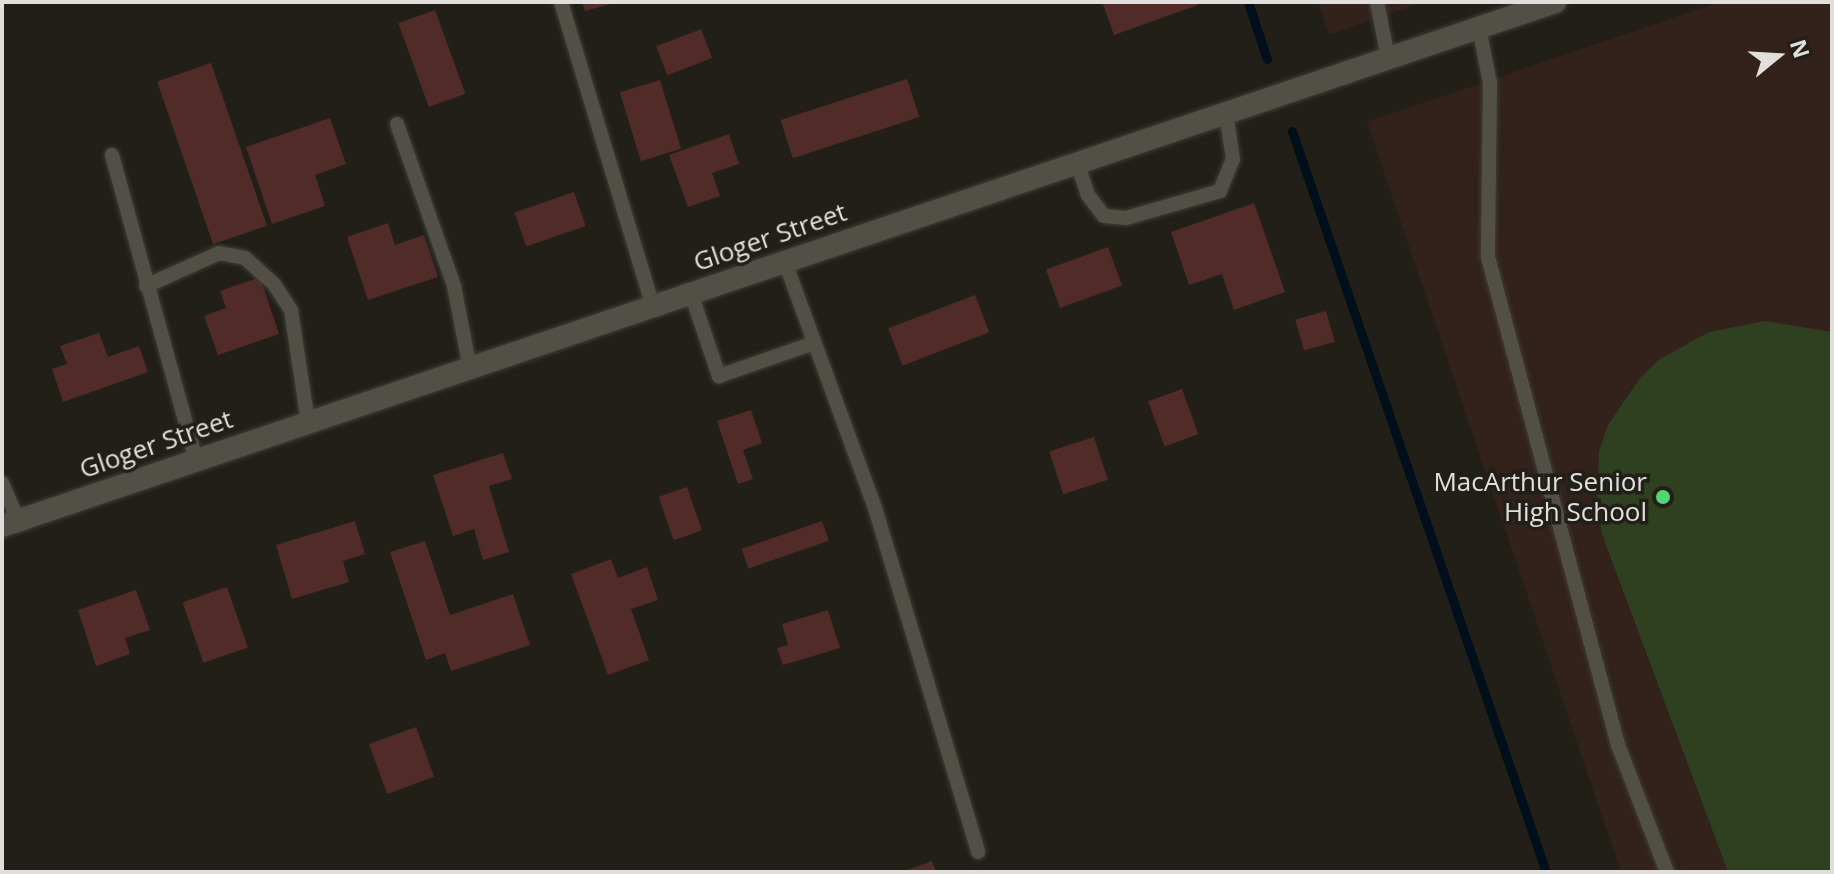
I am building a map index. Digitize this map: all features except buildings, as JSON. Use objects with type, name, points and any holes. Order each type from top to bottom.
[{"type":"street","name":"Gloger Street","points":[[10,523],[1555,2]]},
{"type":"lane","points":[[561,2],[653,306]]},
{"type":"lane","points":[[1377,2],[1388,58]]},
{"type":"lane","points":[[1479,28],[1490,83],[1488,257],[1618,745],[1667,872]]},
{"type":"lane","points":[[1077,163],[1088,195],[1104,216],[1126,218],[1220,191],[1233,159],[1226,113]]},
{"type":"lane","points":[[397,124],[454,286],[470,368]]},
{"type":"lane","points":[[112,155],[196,460]]},
{"type":"lane","points":[[146,286],[219,253],[245,258],[274,284],[291,310],[308,423]]},
{"type":"lane","points":[[785,262],[875,508],[978,852]]},
{"type":"lane","points":[[691,293],[719,376],[814,343]]},
{"type":"lane","points":[[2,483],[10,523]]},
{"type":"shaded area","points":[[1318,2],[1423,2],[1329,35]]},
{"type":"shaded area","name":"MacArthur Senior High School","points":[[1719,2],[1832,2],[1832,872],[1621,872],[1367,122]]},
{"type":"green space","points":[[1765,321],[1832,332],[1832,872],[1728,872],[1602,534],[1597,505],[1599,451],[1608,425],[1640,378],[1660,359],[1709,332]]},
{"type":"waterway","points":[[1248,2],[1267,59]]},
{"type":"waterway","points":[[1292,131],[1546,872]]},
{"type":"place","name":"MacArthur Senior High School","points":[[1663,497]]}]
